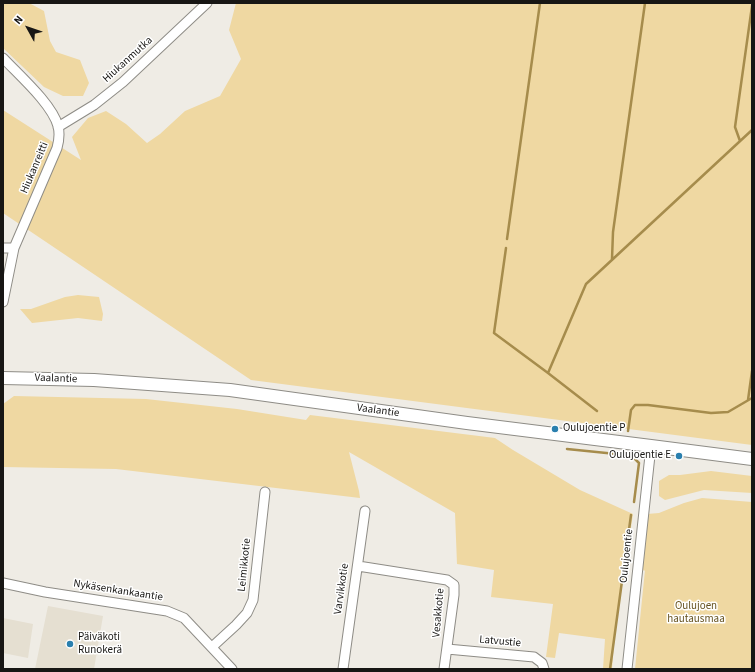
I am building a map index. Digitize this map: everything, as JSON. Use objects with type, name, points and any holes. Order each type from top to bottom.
[{"type":"street","name":"Hiukanmutka","points":[[58,127],[94,105],[124,82],[208,3]]},
{"type":"street","name":"Hiukanreitti","points":[[3,58],[45,103],[56,120],[60,134],[57,148],[14,248],[3,302]]},
{"type":"street","points":[[3,248],[14,248]]},
{"type":"street","name":"Vaalantie","points":[[3,378],[94,380],[230,390],[467,423],[752,459]]},
{"type":"street","name":"Oulujoentie","points":[[627,669],[651,446]]},
{"type":"street","name":"Leimikkotie","points":[[212,647],[247,613],[253,600],[265,492]]},
{"type":"street","name":"Varvikkotie","points":[[343,669],[365,512]]},
{"type":"street","name":"Vesakkotie","points":[[358,566],[447,580],[454,585],[444,669]]},
{"type":"street","name":"Nykäsenkankaantie","points":[[3,583],[45,592],[167,611],[184,618],[232,669]]},
{"type":"street","name":"Latvustie","points":[[447,649],[534,657],[542,663],[544,669]]},
{"type":"shaded area","points":[[48,606],[103,616],[94,669],[35,669]]},
{"type":"shaded area","points":[[3,618],[33,624],[28,658],[3,653]]},
{"type":"green space","points":[[3,3],[29,3],[44,11],[50,41],[56,52],[80,60],[89,83],[83,96],[63,96],[44,87],[3,48]]},
{"type":"green space","points":[[236,3],[752,3],[752,445],[251,380],[3,213],[3,110],[81,160],[72,137],[88,118],[106,111],[126,124],[147,143],[160,134],[185,111],[220,96],[241,59],[229,30]]},
{"type":"green space","points":[[78,295],[99,297],[103,314],[102,321],[78,318],[32,323],[20,309],[31,309],[65,297]]},
{"type":"green space","points":[[14,396],[146,399],[237,409],[306,420],[310,415],[495,438],[580,490],[633,514],[615,633],[612,669],[603,669],[605,639],[559,633],[555,658],[546,657],[553,604],[491,597],[494,570],[457,564],[455,513],[349,452],[360,498],[116,469],[3,467],[3,404]]},
{"type":"green space","points":[[711,471],[752,476],[752,493],[704,490],[665,500],[659,496],[659,481],[669,475]]},
{"type":"green space","name":"Oulujoen hautausmaa","points":[[702,498],[752,502],[752,669],[635,669],[645,570],[644,571],[642,568],[647,514],[659,513],[684,503]]},
{"type":"waterway","points":[[507,239],[540,3]]},
{"type":"waterway","points":[[612,259],[613,232],[645,3]]},
{"type":"waterway","points":[[740,141],[735,127],[752,6]]},
{"type":"waterway","points":[[548,373],[586,284],[752,130]]},
{"type":"waterway","points":[[506,248],[494,333],[597,411]]},
{"type":"waterway","points":[[748,400],[752,371]]},
{"type":"waterway","points":[[628,431],[631,410],[635,405],[648,405],[711,413],[728,412],[752,398]]},
{"type":"waterway","points":[[567,449],[626,455],[634,458],[639,463],[634,502]]},
{"type":"waterway","points":[[610,669],[631,515]]},
{"type":"place","name":"Oulujoentie P","points":[[555,429]]},
{"type":"place","name":"Oulujoentie E","points":[[679,456]]},
{"type":"place","name":"Päiväkoti Runokerä","points":[[70,644]]}]
